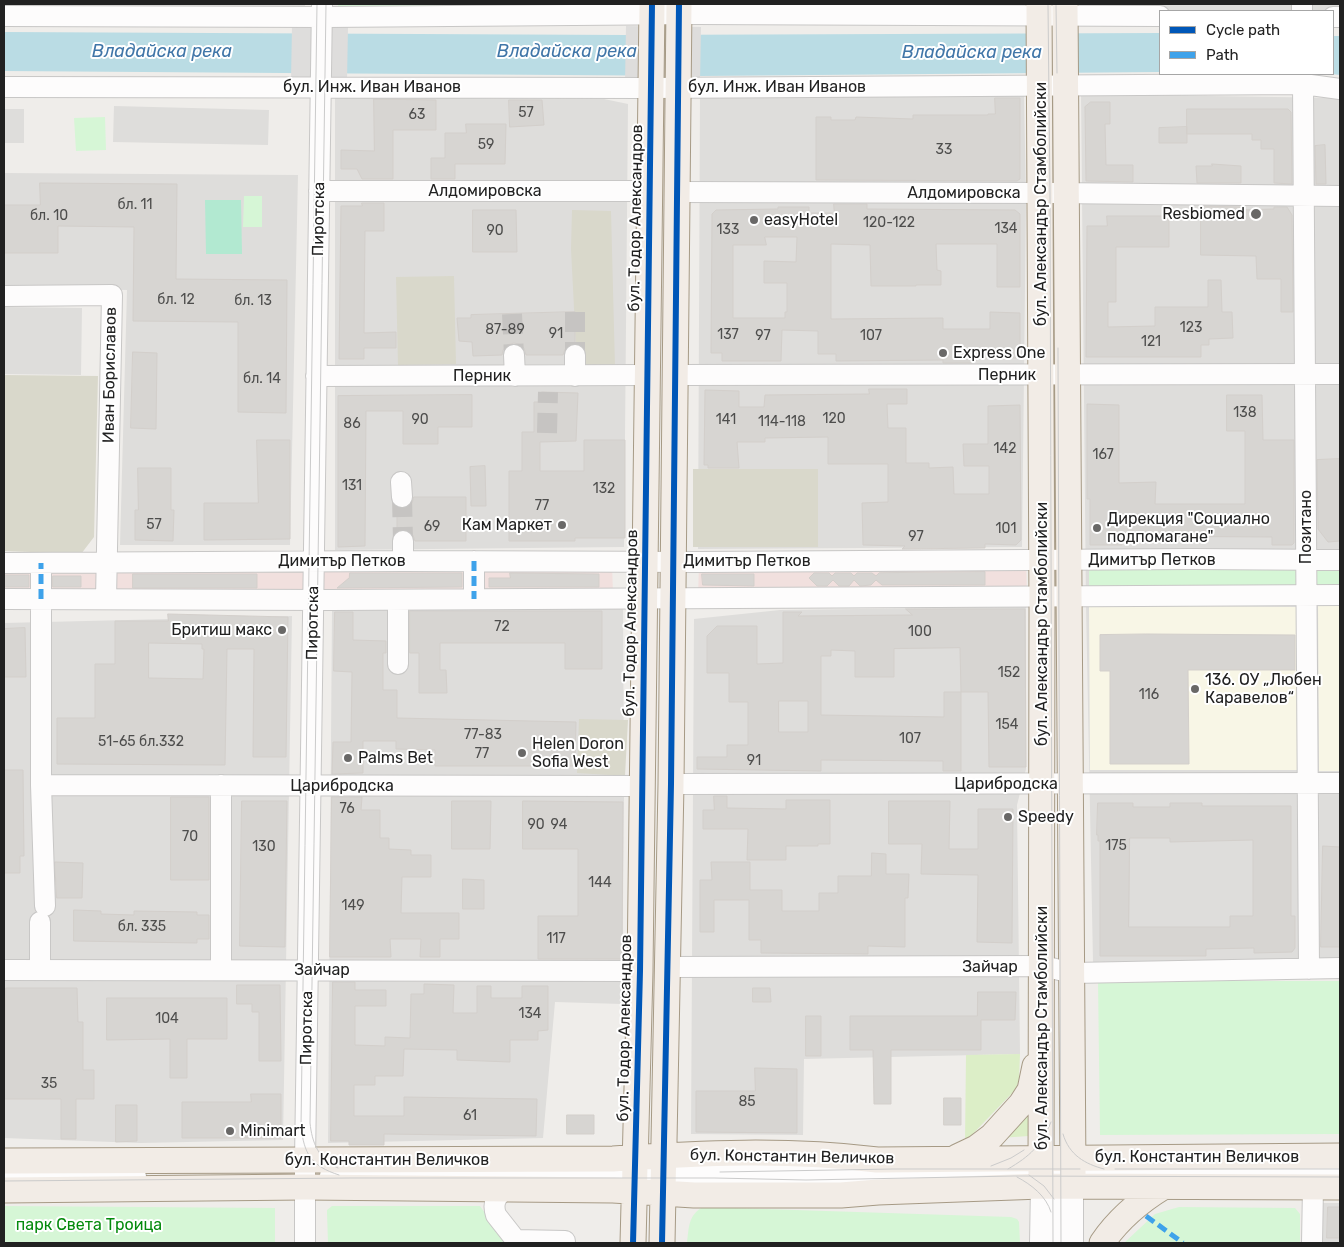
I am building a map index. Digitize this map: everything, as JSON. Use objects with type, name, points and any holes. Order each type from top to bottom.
[{"type":"main road","name":"бул. Тодор Александров","points":[[633,1243],[643,786],[652,15]]},
{"type":"main road","points":[[662,1243],[671,784],[679,15]]},
{"type":"main road","name":"бул. Александър Стамболийски","points":[[1040,15],[1042,1037],[1057,1174]]},
{"type":"main road","name":"бул. Александър Стамболийски","points":[[1057,1174],[1072,972],[1065,15]]},
{"type":"main road","points":[[952,1158],[967,1154],[984,1142],[1021,1104],[1030,1090],[1042,1037]]},
{"type":"main road","name":"бул. Константин Величков","points":[[4,1161],[305,1174],[508,1189],[635,1174],[664,1174],[701,1154],[804,1154],[877,1160],[952,1158],[1057,1174],[1162,1186],[1340,1187]]},
{"type":"main road","name":"бул. Константин Величков","points":[[4,1190],[603,1159],[635,1174],[664,1174],[694,1195],[841,1195],[1057,1174],[1340,1156]]},
{"type":"main road","points":[[1102,1243],[1132,1211],[1162,1186]]},
{"type":"street","points":[[4,16],[1159,16]]},
{"type":"street","name":"Пиротска","points":[[305,1243],[322,16]]},
{"type":"street","name":"бул. Инж. Иван Иванов","points":[[4,87],[321,84],[679,86],[1066,83],[1303,84],[1340,89]]},
{"type":"street","name":"Позитано","points":[[1303,84],[1309,969]]},
{"type":"street","name":"Алдомировска","points":[[319,191],[650,191]]},
{"type":"street","name":"Алдомировска","points":[[677,192],[1340,196]]},
{"type":"street","name":"Иван Бориславов","points":[[4,296],[112,295],[106,562]]},
{"type":"street","points":[[514,355],[515,376]]},
{"type":"street","points":[[575,355],[575,376]]},
{"type":"street","name":"Перник","points":[[674,375],[1340,374]]},
{"type":"street","name":"Перник","points":[[316,376],[515,376],[548,384],[575,376],[648,375]]},
{"type":"street","points":[[402,541],[403,561]]},
{"type":"street","name":"Димитър Петков","points":[[4,563],[1340,560]]},
{"type":"street","points":[[474,561],[474,599]]},
{"type":"street","points":[[106,562],[106,599]]},
{"type":"street","points":[[40,970],[42,914],[42,563]]},
{"type":"street","points":[[4,599],[398,600],[1340,595]]},
{"type":"street","points":[[398,600],[398,664]]},
{"type":"street","name":"Царибродска","points":[[671,784],[1340,782]]},
{"type":"street","name":"Царибродска","points":[[41,785],[643,786]]},
{"type":"street","points":[[221,785],[221,970]]},
{"type":"street","name":"Зайчар","points":[[668,967],[1043,966],[1072,972],[1340,968]]},
{"type":"street","name":"Зайчар","points":[[4,970],[640,971]]},
{"type":"street","name":"бул. Константин Величков","points":[[1057,1174],[1340,1172]]},
{"type":"street","name":"бул. Константин Величков","points":[[4,1177],[305,1174]]},
{"type":"street","points":[[1056,1243],[1057,1174]]},
{"type":"street","name":"бул. Александър Стамболийски","points":[[1040,1243],[1057,1174]]},
{"type":"street","name":"бул. Александър Стамболийски","points":[[1057,1174],[1073,1243]]},
{"type":"street","points":[[1312,1243],[1313,1187]]},
{"type":"street","points":[[508,1189],[502,1191],[495,1199],[495,1210],[496,1215],[517,1242],[571,1242]]},
{"type":"shaded area","points":[[4,4],[305,4],[305,7],[4,7]]},
{"type":"shaded area","points":[[1074,4],[1340,4],[1340,11],[1159,10],[1159,12],[1087,12]]},
{"type":"shaded area","points":[[700,94],[1024,94],[1026,200],[1022,547],[698,549]]},
{"type":"shaded area","points":[[1081,94],[1340,98],[1340,959],[1093,962],[1086,604]]},
{"type":"shaded area","points":[[335,97],[604,99],[628,104],[624,547],[335,550]]},
{"type":"shaded area","points":[[114,106],[269,110],[268,145],[113,142]]},
{"type":"shaded area","points":[[4,109],[24,109],[24,143],[4,143]]},
{"type":"shaded area","points":[[4,173],[298,175],[290,545],[120,545],[127,290],[4,287]]},
{"type":"shaded area","points":[[572,210],[611,211],[615,367],[577,367],[571,249]]},
{"type":"shaded area","points":[[454,276],[456,364],[398,365],[396,277]]},
{"type":"shaded area","points":[[4,307],[82,308],[81,375],[4,374]]},
{"type":"shaded area","points":[[4,375],[98,376],[94,537],[81,554],[4,551]]},
{"type":"shaded area","points":[[693,469],[818,469],[818,547],[693,547]]},
{"type":"shaded area","points":[[1026,560],[1027,597],[698,599],[699,562]]},
{"type":"shaded area","points":[[612,564],[613,594],[4,596],[4,567]]},
{"type":"shaded area","points":[[1318,604],[1340,604],[1340,771],[1319,771]]},
{"type":"shaded area","points":[[623,605],[622,1004],[555,1002],[543,1138],[328,1143],[332,610]]},
{"type":"shaded area","name":"136. ОУ „Любен Каравелов“","points":[[1089,605],[1299,607],[1302,770],[1090,770]]},
{"type":"shaded area","points":[[1026,607],[1026,769],[1017,805],[1020,1054],[804,1059],[803,1135],[691,1134],[694,619],[780,610]]},
{"type":"shaded area","points":[[292,616],[283,1140],[140,1143],[4,1138],[4,623]]},
{"type":"shaded area","points":[[579,719],[628,720],[625,776],[577,773]]},
{"type":"shaded area","points":[[1319,1203],[1340,1203],[1340,1243],[1319,1243]]},
{"type":"green space","points":[[338,4],[448,4],[448,7],[338,8]]},
{"type":"green space","points":[[105,117],[106,150],[76,151],[74,118]]},
{"type":"green space","points":[[244,196],[262,196],[262,227],[243,227]]},
{"type":"green space","points":[[205,200],[241,200],[242,254],[206,254]]},
{"type":"green space","points":[[1089,560],[1340,560],[1340,595],[1089,596]]},
{"type":"green space","points":[[1098,981],[1340,981],[1340,1134],[1100,1135]]},
{"type":"green space","points":[[1020,1054],[1019,1080],[1016,1089],[965,1142],[966,1055]]},
{"type":"green space","points":[[1031,1102],[1034,1130],[1029,1136],[999,1138]]},
{"type":"green space","name":"парк Света Троица","points":[[4,1206],[275,1208],[275,1243],[4,1243]]},
{"type":"green space","points":[[332,1206],[480,1206],[506,1243],[328,1243],[327,1210]]},
{"type":"green space","points":[[703,1207],[1011,1217],[1019,1222],[1020,1243],[687,1243],[692,1218]]},
{"type":"green space","points":[[1179,1207],[1295,1208],[1300,1214],[1300,1243],[1124,1243],[1155,1214]]},
{"type":"water","name":"Владайска река","points":[[4,32],[626,35],[1159,33],[1159,72],[701,76],[4,71]]},
{"type":"water","points":[[1334,36],[1340,36],[1340,75],[1334,74]]},
{"type":"pier","points":[[292,26],[348,27],[347,81],[291,80]]},
{"type":"pier","points":[[626,26],[701,27],[700,84],[625,83]]},
{"type":"building","points":[[995,98],[1020,98],[1020,179],[1017,181],[816,180],[816,117],[831,117],[831,120],[855,120],[856,117],[913,119],[913,115],[988,115],[995,114]]},
{"type":"building","points":[[374,99],[436,100],[436,130],[393,130],[393,179],[362,179],[357,169],[341,169],[341,150],[374,151]]},
{"type":"building","points":[[509,100],[542,100],[544,125],[510,127]]},
{"type":"building","points":[[1091,102],[1110,102],[1110,124],[1105,124],[1106,165],[1133,165],[1133,182],[1086,181],[1085,107]]},
{"type":"building","points":[[1187,109],[1288,109],[1291,112],[1292,184],[1274,183],[1274,149],[1261,149],[1261,140],[1252,140],[1252,134],[1187,134]]},
{"type":"building","points":[[466,124],[506,124],[505,164],[455,164],[455,179],[431,179],[431,158],[445,158],[445,133],[466,133]]},
{"type":"building","points":[[1187,127],[1187,143],[1159,143],[1159,128]]},
{"type":"building","points":[[1325,145],[1326,184],[1316,184],[1315,146]]},
{"type":"building","points":[[1212,164],[1241,166],[1241,183],[1197,183],[1196,166],[1212,166]]},
{"type":"building","points":[[40,183],[177,184],[176,279],[287,280],[286,413],[238,412],[238,322],[133,321],[134,227],[58,226],[58,253],[4,253],[4,205],[40,205]]},
{"type":"building","points":[[362,203],[384,203],[384,231],[365,231],[364,333],[396,332],[396,348],[364,348],[364,359],[339,359],[341,206],[362,206]]},
{"type":"building","points":[[834,204],[867,204],[867,209],[1015,210],[1020,214],[1020,287],[997,287],[997,244],[936,244],[937,270],[941,271],[941,285],[871,286],[870,245],[831,244],[831,319],[943,318],[943,329],[990,329],[990,312],[1020,313],[1020,358],[976,358],[976,361],[972,361],[972,363],[943,363],[943,360],[836,361],[836,354],[818,354],[818,331],[782,330],[781,361],[722,361],[722,353],[711,353],[712,214],[716,210],[778,209],[778,207],[809,207],[809,213],[834,213]],"holes":[[[765,237],[797,237],[796,262],[764,261],[764,283],[787,283],[787,312],[785,312],[785,318],[733,318],[733,245],[766,245]]]},
{"type":"building","points":[[1201,206],[1241,207],[1241,210],[1287,207],[1292,215],[1293,312],[1281,312],[1281,279],[1257,279],[1256,256],[1201,255]]},
{"type":"building","points":[[473,210],[516,210],[517,252],[473,252]]},
{"type":"building","points":[[1107,216],[1169,216],[1169,247],[1116,247],[1116,302],[1108,302],[1108,327],[1155,326],[1155,307],[1208,307],[1208,280],[1221,280],[1222,312],[1232,312],[1233,338],[1209,339],[1209,345],[1201,345],[1201,357],[1086,357],[1087,226],[1107,226]]},
{"type":"building","points":[[575,312],[575,343],[565,349],[563,355],[526,355],[524,348],[514,343],[507,345],[502,355],[473,356],[472,342],[459,341],[457,318],[471,318],[471,315]]},
{"type":"building","points":[[133,352],[157,353],[156,429],[131,428]]},
{"type":"building","points":[[869,389],[907,389],[907,404],[887,404],[888,428],[906,428],[906,463],[929,463],[929,468],[953,467],[954,494],[989,494],[989,466],[964,466],[963,444],[988,444],[988,406],[1020,405],[1021,540],[1016,545],[985,544],[985,548],[902,549],[905,546],[863,545],[862,503],[888,502],[888,464],[828,464],[828,437],[765,438],[765,442],[737,442],[739,468],[708,468],[708,465],[704,465],[705,390],[739,391],[739,407],[764,407],[765,395],[869,394]]},
{"type":"building","points":[[542,392],[578,393],[576,441],[540,442],[540,471],[584,471],[584,440],[625,440],[625,538],[575,538],[575,541],[509,541],[509,471],[522,471],[522,432],[534,432],[534,402],[542,402]]},
{"type":"building","points":[[472,395],[472,427],[438,427],[438,444],[403,444],[403,411],[366,411],[365,546],[338,547],[338,396]]},
{"type":"building","points":[[1227,395],[1262,395],[1263,440],[1294,440],[1294,543],[1292,545],[1272,545],[1272,537],[1122,536],[1122,545],[1090,545],[1090,499],[1087,499],[1087,404],[1119,405],[1119,483],[1156,482],[1155,504],[1245,504],[1245,431],[1227,431]]},
{"type":"building","points":[[257,440],[290,440],[290,539],[204,540],[204,503],[258,503]]},
{"type":"building","points":[[1340,459],[1340,541],[1328,542],[1318,529],[1317,460]]},
{"type":"building","points":[[485,466],[486,506],[471,506],[470,467]]},
{"type":"building","points":[[138,468],[171,468],[171,510],[174,510],[173,541],[135,540],[135,510],[138,510]]},
{"type":"building","points":[[414,497],[466,497],[466,541],[415,541],[413,535],[408,531],[403,529],[397,531],[397,508],[408,507]]},
{"type":"building","points":[[985,572],[985,585],[882,585],[876,580],[871,585],[860,586],[854,580],[849,586],[839,586],[833,580],[827,586],[817,586],[809,578],[814,573],[829,573],[832,576],[835,573],[851,573],[854,576],[857,573],[872,573],[876,576],[879,573]]},
{"type":"building","points":[[350,573],[462,573],[462,587],[337,588],[349,578]]},
{"type":"building","points":[[510,573],[599,574],[599,587],[489,587],[489,578],[510,578]]},
{"type":"building","points":[[133,574],[257,574],[257,588],[133,588]]},
{"type":"building","points":[[702,574],[754,574],[754,586],[703,585]]},
{"type":"building","points":[[4,575],[29,575],[29,587],[4,587]]},
{"type":"building","points":[[53,576],[81,576],[81,587],[53,587]]},
{"type":"building","points":[[906,609],[1025,609],[1026,767],[989,767],[988,692],[961,692],[961,771],[943,771],[943,761],[821,760],[821,771],[697,769],[697,757],[727,757],[727,745],[748,745],[748,702],[729,702],[729,673],[707,673],[707,636],[717,626],[757,626],[757,664],[783,663],[783,612],[802,612],[798,616],[912,615]],"holes":[[[960,648],[961,692],[944,692],[944,717],[821,715],[821,656],[831,656],[831,650],[855,651],[855,677],[894,677],[894,649]],[[779,701],[808,701],[808,732],[779,732]]]},
{"type":"building","points":[[410,611],[602,611],[602,669],[565,669],[565,643],[440,643],[440,670],[446,670],[447,693],[419,693],[419,653],[410,653]]},
{"type":"building","points":[[335,612],[353,612],[353,640],[386,641],[386,653],[383,653],[383,690],[397,690],[397,718],[576,722],[575,766],[435,766],[435,750],[396,749],[396,741],[363,741],[363,773],[332,774],[333,742],[351,742],[352,672],[334,671]]},
{"type":"building","points":[[168,614],[288,617],[286,757],[253,757],[254,649],[227,649],[225,765],[57,764],[57,718],[95,718],[95,664],[115,664],[115,621],[168,621]],"holes":[[[149,643],[202,644],[202,649],[204,649],[203,679],[149,678]]]},
{"type":"building","points":[[25,628],[26,677],[4,677],[4,629]]},
{"type":"building","points":[[1100,635],[1295,635],[1295,670],[1188,670],[1189,764],[1110,764],[1110,671],[1100,671]]},
{"type":"building","points":[[4,770],[23,770],[24,856],[20,856],[20,873],[4,873]]},
{"type":"building","points":[[714,796],[727,796],[727,808],[786,809],[786,800],[830,800],[830,844],[786,846],[786,860],[747,860],[748,829],[703,829],[703,810],[714,810]]},
{"type":"building","points":[[171,797],[209,797],[209,880],[171,880]]},
{"type":"building","points":[[332,797],[362,797],[361,810],[380,810],[380,838],[389,838],[389,849],[411,850],[411,855],[431,855],[431,877],[402,877],[401,913],[459,913],[459,939],[440,939],[440,957],[420,957],[421,939],[390,939],[391,957],[330,957]]},
{"type":"building","points":[[242,801],[287,801],[285,947],[240,946]]},
{"type":"building","points":[[452,801],[491,801],[490,849],[452,849]]},
{"type":"building","points":[[523,801],[623,802],[622,959],[538,959],[538,916],[578,916],[578,849],[523,849]]},
{"type":"building","points":[[889,801],[950,801],[949,849],[978,849],[978,809],[1013,809],[1012,943],[977,942],[978,875],[921,874],[922,844],[889,844]]},
{"type":"building","points":[[1098,803],[1133,803],[1133,807],[1170,807],[1170,803],[1202,803],[1202,806],[1291,806],[1291,916],[1295,916],[1295,948],[1292,952],[1254,953],[1254,948],[1206,949],[1206,956],[1100,956],[1100,841],[1098,841]],"holes":[[[1130,838],[1170,838],[1170,842],[1253,840],[1253,916],[1230,916],[1230,927],[1129,927]]]},
{"type":"building","points":[[1323,846],[1340,847],[1340,947],[1321,947]]},
{"type":"building","points":[[872,853],[886,854],[886,874],[909,874],[908,898],[905,898],[905,947],[868,946],[868,954],[761,953],[761,940],[749,940],[749,900],[714,900],[714,932],[700,932],[700,880],[712,880],[711,862],[750,862],[750,890],[782,890],[782,911],[819,911],[819,893],[838,893],[838,876],[871,876]]},
{"type":"building","points":[[55,862],[83,863],[82,898],[57,898]]},
{"type":"building","points":[[463,879],[484,880],[484,909],[463,909]]},
{"type":"building","points":[[74,910],[101,911],[101,914],[134,915],[134,911],[197,912],[197,915],[209,915],[209,939],[197,939],[197,943],[74,941]]},
{"type":"building","points":[[333,982],[355,982],[355,990],[386,990],[386,1006],[355,1006],[355,1045],[385,1046],[385,1037],[410,1038],[411,994],[424,994],[424,984],[454,985],[453,1013],[477,1013],[477,986],[491,986],[491,998],[522,998],[522,986],[548,986],[548,1030],[538,1031],[538,1040],[510,1040],[510,1062],[457,1060],[457,1050],[404,1049],[403,1076],[375,1076],[375,1085],[354,1085],[354,1116],[404,1116],[404,1097],[537,1099],[536,1136],[384,1134],[384,1145],[349,1145],[349,1141],[331,1141]]},
{"type":"building","points":[[237,985],[280,985],[281,1061],[259,1061],[259,1012],[252,1012],[252,1004],[237,1004]]},
{"type":"building","points":[[6,988],[77,988],[78,1022],[83,1022],[83,1070],[94,1070],[94,1099],[76,1099],[76,1139],[61,1139],[61,1099],[5,1099]]},
{"type":"building","points":[[753,988],[770,988],[771,1002],[753,1002]]},
{"type":"building","points":[[978,992],[1016,992],[1015,1020],[981,1020],[981,1050],[891,1050],[891,1104],[874,1104],[873,1050],[850,1050],[850,1016],[977,1016]]},
{"type":"building","points":[[107,998],[227,998],[227,1039],[187,1039],[187,1078],[170,1078],[170,1039],[107,1040]]},
{"type":"building","points":[[806,1016],[821,1016],[821,1056],[806,1056]]},
{"type":"building","points":[[755,1068],[797,1069],[797,1133],[696,1132],[696,1091],[755,1091]]},
{"type":"building","points":[[251,1094],[281,1094],[281,1138],[182,1138],[182,1102],[251,1102]]},
{"type":"building","points":[[944,1098],[961,1098],[961,1125],[944,1125]]},
{"type":"building","points":[[116,1105],[137,1105],[137,1141],[116,1142]]},
{"type":"building","points":[[567,1115],[594,1115],[594,1134],[567,1134]]},
{"type":"building","points":[[1328,1207],[1340,1207],[1340,1238],[1327,1238]]},
{"type":"tunnel","points":[[575,312],[575,355]]},
{"type":"tunnel","points":[[512,314],[514,355]]},
{"type":"tunnel","points":[[547,433],[548,392]]},
{"type":"tunnel","points":[[402,497],[403,541]]},
{"type":"tram line","points":[[317,4],[301,1126],[304,1144],[311,1158],[315,1163],[339,1175]]},
{"type":"tram line","points":[[326,4],[310,1123],[312,1137],[317,1149],[325,1160],[338,1168]]},
{"type":"tram line","points":[[1048,4],[1053,1243]]},
{"type":"tram line","points":[[1056,4],[1057,73]]},
{"type":"tram line","points":[[1058,348],[1061,1243]]},
{"type":"tram line","points":[[1008,1169],[1023,1160],[1034,1150],[1051,1122]]},
{"type":"tram line","points":[[1063,1134],[1069,1148],[1079,1158],[1104,1169]]},
{"type":"tram line","points":[[991,1166],[1011,1158],[1024,1150]]},
{"type":"tram line","points":[[720,1172],[892,1169],[1080,1169]]},
{"type":"tram line","points":[[1115,1169],[1340,1169]]},
{"type":"tram line","points":[[1029,1175],[1044,1186],[1054,1199]]},
{"type":"tram line","points":[[4,1181],[350,1178],[715,1178],[806,1180],[1014,1176],[1340,1177]]},
{"type":"tram line","points":[[1017,1177],[1038,1192],[1046,1201],[1051,1212]]},
{"type":"marked path","points":[[474,561],[474,599]]},
{"type":"marked path","points":[[41,563],[41,599]]},
{"type":"marked path","points":[[1146,1216],[1183,1243]]},
{"type":"cycle path","points":[[633,1243],[640,971],[652,4]]},
{"type":"cycle path","points":[[662,1243],[671,784],[679,4]]},
{"type":"place","name":"Resbiomed","points":[[1256,214]]},
{"type":"place","name":"easyHotel","points":[[754,220]]},
{"type":"place","name":"Express One","points":[[943,353]]},
{"type":"place","name":"Кам Маркет","points":[[562,525]]},
{"type":"place","name":"Дирекция \"Социално подпомагане\"","points":[[1097,528]]},
{"type":"place","name":"Бритиш макс","points":[[282,630]]},
{"type":"place","name":"136. ОУ „Любен Каравелов“","points":[[1195,689]]},
{"type":"place","name":"Helen Doron Sofia West","points":[[522,753]]},
{"type":"place","name":"Palms Bet","points":[[348,758]]},
{"type":"place","name":"Speedy","points":[[1008,817]]},
{"type":"place","name":"Minimart","points":[[230,1131]]}]
